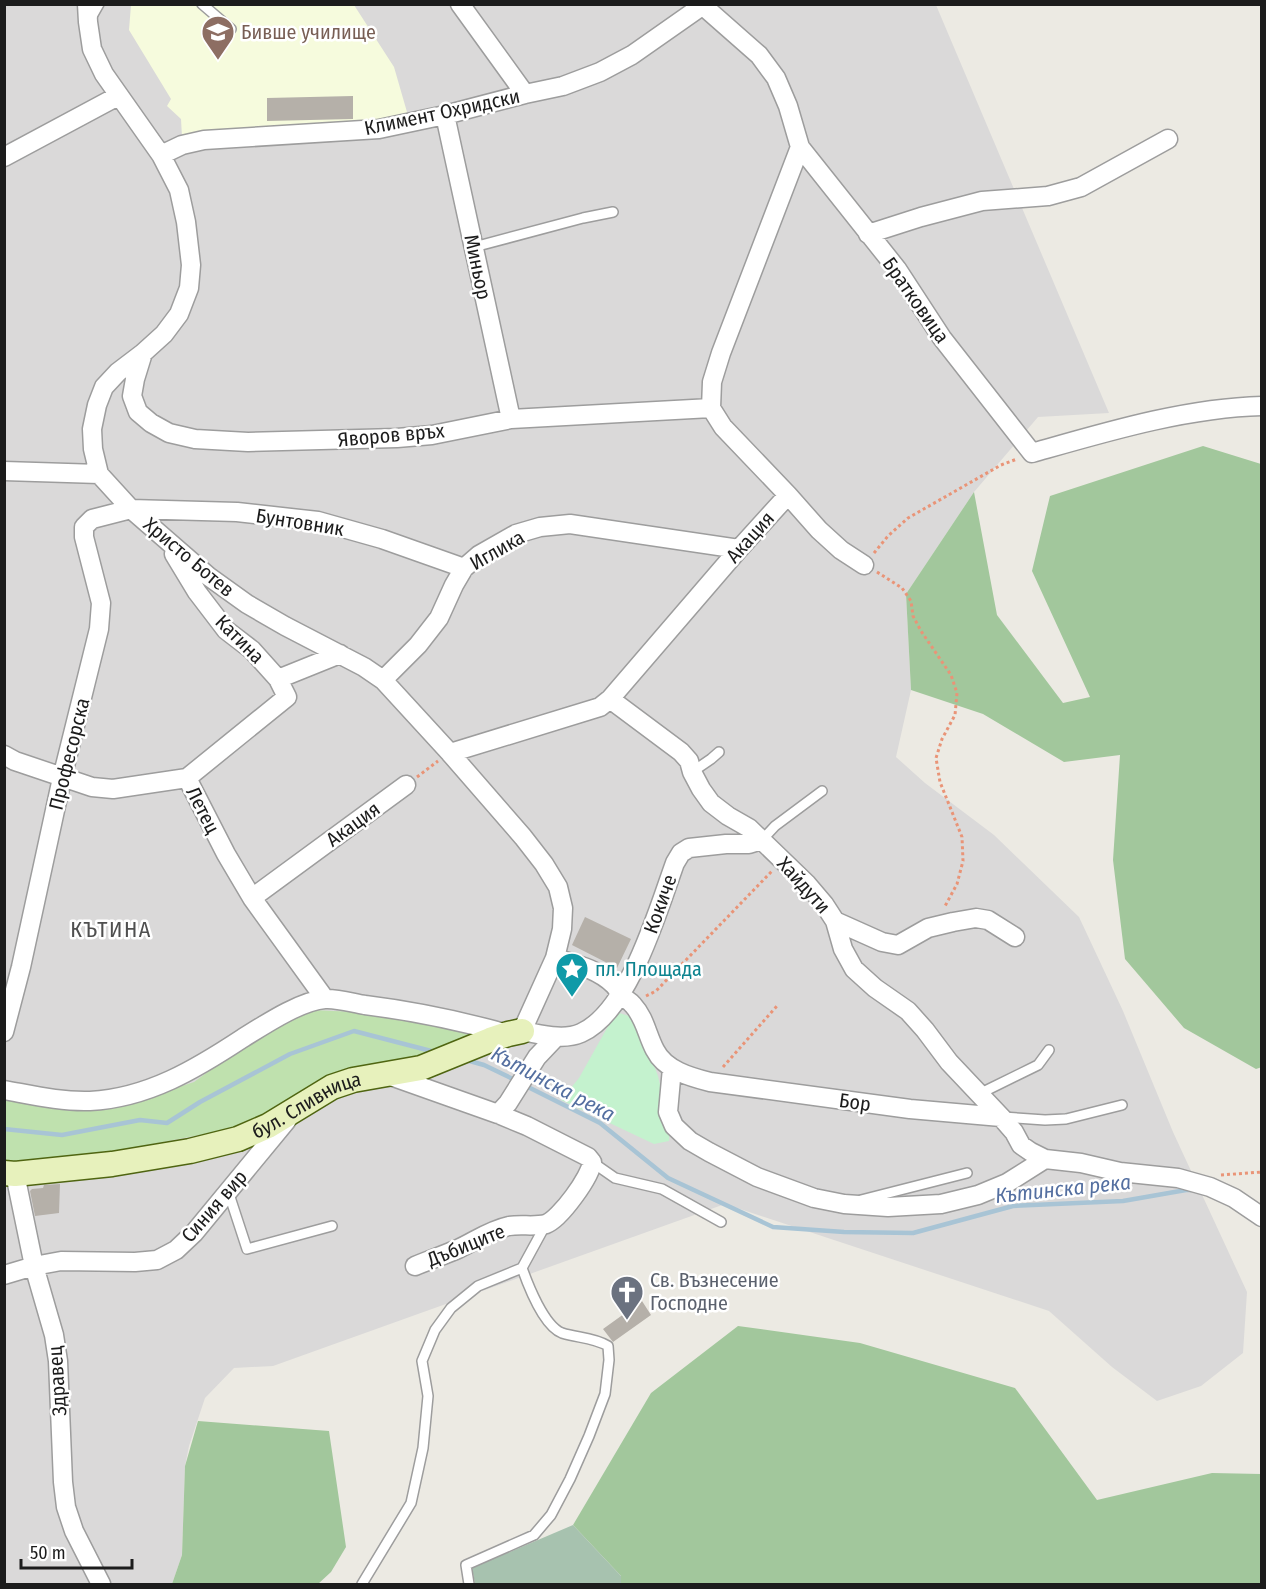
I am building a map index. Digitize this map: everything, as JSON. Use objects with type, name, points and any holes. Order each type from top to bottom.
[{"type":"street","points":[[460,4],[525,94]]},
{"type":"street","points":[[702,5],[759,55],[776,78],[788,106],[800,147],[721,353],[712,382],[711,408]]},
{"type":"street","name":"Климент Охридски","points":[[161,155],[182,145],[204,140],[378,129],[563,86],[600,72],[632,56],[702,5]]},
{"type":"street","points":[[4,471],[99,474],[93,449],[92,429],[104,387],[118,372],[164,334],[179,314],[189,288],[191,266],[186,222],[179,190],[161,155],[104,74],[92,49],[87,13]]},
{"type":"street","points":[[4,158],[118,96]]},
{"type":"street","name":"Миньор","points":[[445,115],[511,418]]},
{"type":"street","points":[[868,234],[982,201],[1048,196],[1080,187],[1168,139]]},
{"type":"street","name":"Братковица","points":[[800,147],[897,269],[942,338],[1032,453]]},
{"type":"street","name":"Яворов връх","points":[[143,353],[132,396],[138,412],[151,423],[169,433],[195,439],[248,442],[397,438],[432,435],[511,418],[711,408]]},
{"type":"street","points":[[1032,453],[1128,426],[1215,409],[1262,406]]},
{"type":"street","name":"Акация","points":[[450,753],[600,708],[788,495],[738,444],[723,427],[711,408]]},
{"type":"street","name":"Христо Ботев","points":[[99,474],[163,538],[208,576],[247,604],[364,667],[383,680],[450,753],[544,864],[558,887],[563,908],[562,929],[555,958],[506,1035]]},
{"type":"street","points":[[788,495],[819,530],[841,550],[864,565]]},
{"type":"street","name":"Бунтовник","points":[[131,508],[237,512],[318,521],[382,539],[464,567]]},
{"type":"street","name":"Професорска","points":[[4,1032],[21,967],[62,778],[99,629],[101,603],[84,537],[84,527],[92,519],[131,508]]},
{"type":"street","name":"Иглика","points":[[383,680],[418,645],[439,618],[464,567],[479,555],[516,534],[540,527],[570,524],[739,549]]},
{"type":"street","name":"Катина","points":[[163,538],[197,592],[226,630],[252,650],[278,679],[287,697],[187,778]]},
{"type":"street","name":"Катина","points":[[278,679],[340,654]]},
{"type":"street","name":"Хайдути","points":[[610,699],[681,752],[689,761],[692,772],[711,803],[749,828],[824,904],[836,921],[843,949],[854,969],[875,988],[908,1011],[949,1062],[1014,1132],[1022,1145],[1045,1159]]},
{"type":"street","name":"Летец","points":[[4,755],[15,761],[92,787],[113,789],[187,778],[226,854],[252,898],[325,999]]},
{"type":"street","name":"Акация","points":[[252,898],[406,785]]},
{"type":"street","name":"Кокиче","points":[[626,999],[634,971],[675,863],[681,853],[689,848],[749,844],[762,840]]},
{"type":"street","points":[[836,921],[882,942],[898,945],[928,928],[976,918],[988,920],[1015,937]]},
{"type":"street","points":[[4,1090],[58,1100],[90,1101],[126,1096],[164,1084],[202,1065],[267,1023],[300,1006],[325,999],[391,1008],[471,1023],[506,1035],[556,1037],[582,1033],[626,999],[615,986],[593,971],[555,958]]},
{"type":"street","name":"Бор","points":[[626,999],[641,1017],[655,1052],[672,1068],[690,1077],[710,1082],[910,1109],[1001,1117]]},
{"type":"street","points":[[388,1075],[421,1068],[506,1035]]},
{"type":"street","points":[[503,1108],[537,1058],[556,1037]]},
{"type":"street","points":[[672,1068],[668,1112],[674,1126],[690,1141],[758,1177],[814,1198],[844,1204],[888,1207],[941,1204],[978,1196],[1007,1183],[1045,1159],[1081,1162],[1120,1172],[1178,1178],[1218,1190],[1262,1217]]},
{"type":"street","name":"бул. Сливница","points":[[10,1174],[112,1164],[190,1151],[238,1139],[267,1126],[332,1087],[353,1080],[388,1075],[503,1108],[527,1126],[588,1157],[592,1162]]},
{"type":"street","name":"Синия вир","points":[[4,1275],[60,1261],[157,1260],[176,1250],[194,1233],[296,1109]]},
{"type":"street","points":[[546,1224],[560,1214],[572,1198],[592,1168],[592,1162]]},
{"type":"street","name":"Здравец","points":[[10,1174],[54,1335],[58,1360],[66,1507],[74,1531],[101,1584]]},
{"type":"street","name":"Дъбиците","points":[[415,1266],[460,1248],[484,1234],[509,1226],[546,1224]]},
{"type":"lane","points":[[87,13],[99,4]]},
{"type":"lane","points":[[202,4],[231,29]]},
{"type":"lane","points":[[474,246],[613,212]]},
{"type":"lane","points":[[692,772],[719,752]]},
{"type":"lane","points":[[762,840],[775,826],[822,791]]},
{"type":"lane","points":[[980,1094],[1038,1065],[1049,1050]]},
{"type":"lane","points":[[1001,1117],[1066,1119],[1122,1105]]},
{"type":"lane","points":[[592,1162],[615,1178],[662,1189],[721,1222]]},
{"type":"lane","points":[[844,1204],[967,1173]]},
{"type":"lane","points":[[228,1191],[247,1250],[332,1226]]},
{"type":"lane","points":[[362,1584],[411,1503],[423,1448],[428,1396],[422,1361],[435,1330],[451,1308],[478,1286],[522,1268],[546,1224]]},
{"type":"lane","points":[[469,1584],[466,1565],[534,1535],[551,1515],[570,1479],[605,1394],[609,1360],[608,1346],[598,1340],[559,1332],[546,1318],[532,1294],[522,1268]]},
{"type":"path","points":[[928,928],[944,908],[957,884],[963,861],[962,837],[940,782],[936,758],[942,739],[955,715],[957,693],[951,675],[913,616],[911,601],[902,588],[864,565],[888,536],[908,518],[1001,465],[1032,453]]},
{"type":"path","points":[[406,785],[450,753]]},
{"type":"path","points":[[626,999],[656,990],[782,860]]},
{"type":"path","points":[[710,1082],[777,1006]]},
{"type":"shaded area","points":[[5,5],[936,5],[1109,413],[1038,417],[974,492],[906,594],[911,690],[896,757],[925,783],[994,835],[1079,917],[1123,1011],[1173,1132],[1247,1292],[1243,1353],[1201,1386],[1157,1401],[1112,1367],[1049,1311],[725,1204],[273,1366],[234,1368],[205,1398],[189,1446],[185,1466],[182,1555],[172,1584],[5,1584]]},
{"type":"shaded area","points":[[131,5],[354,5],[394,67],[409,119],[182,137],[181,119],[167,106],[171,99],[129,30]]},
{"type":"shaded area","points":[[616,1012],[629,1016],[641,1031],[658,1076],[670,1127],[669,1141],[654,1144],[561,1100],[579,1078]]},
{"type":"shaded area","points":[[573,1525],[621,1576],[621,1584],[475,1584],[472,1568]]},
{"type":"green space","points":[[1203,446],[1261,464],[1262,1067],[1256,1069],[1184,1028],[1125,959],[1113,860],[1120,755],[1064,762],[983,714],[911,690],[906,594],[974,492],[997,615],[1063,703],[1090,697],[1032,571],[1050,496]]},
{"type":"green space","points":[[312,1010],[421,1019],[479,1033],[264,1118],[220,1131],[54,1163],[5,1165],[4,1100],[44,1107],[112,1109],[194,1082],[254,1038]]},
{"type":"green space","points":[[738,1326],[860,1343],[1015,1388],[1097,1500],[1212,1473],[1261,1474],[1261,1584],[621,1584],[621,1576],[573,1525],[651,1393]]},
{"type":"green space","points":[[198,1421],[329,1431],[346,1547],[331,1572],[318,1584],[172,1584],[182,1555],[185,1466]]},
{"type":"building","points":[[353,96],[353,119],[267,121],[267,98]]},
{"type":"building","points":[[585,917],[631,939],[617,968],[572,945]]},
{"type":"building","points":[[60,1184],[59,1213],[35,1216],[30,1191],[43,1188],[44,1185]]},
{"type":"building","name":"Св. Възнесение Господне","points":[[642,1301],[651,1315],[613,1342],[603,1329]]},
{"type":"waterway","name":"Кътинска река","points":[[4,1129],[62,1135],[140,1120],[167,1123],[200,1102],[290,1054],[354,1031],[435,1052]]},
{"type":"waterway","name":"Кътинска река","points":[[466,1060],[484,1065],[517,1081]]},
{"type":"waterway","name":"Кътинска река","points":[[524,1085],[600,1123],[668,1178],[773,1227],[844,1232],[913,1233],[1013,1206],[1123,1201],[1191,1190]]},
{"type":"place","name":"Бивше училище","points":[[218,61]]},
{"type":"place","name":"пл. Площада","points":[[572,998]]},
{"type":"place","name":"Св. Възнесение Господне","points":[[627,1321]]},
{"type":"district","name":"КЪТИНА","points":[[111,929]]}]
